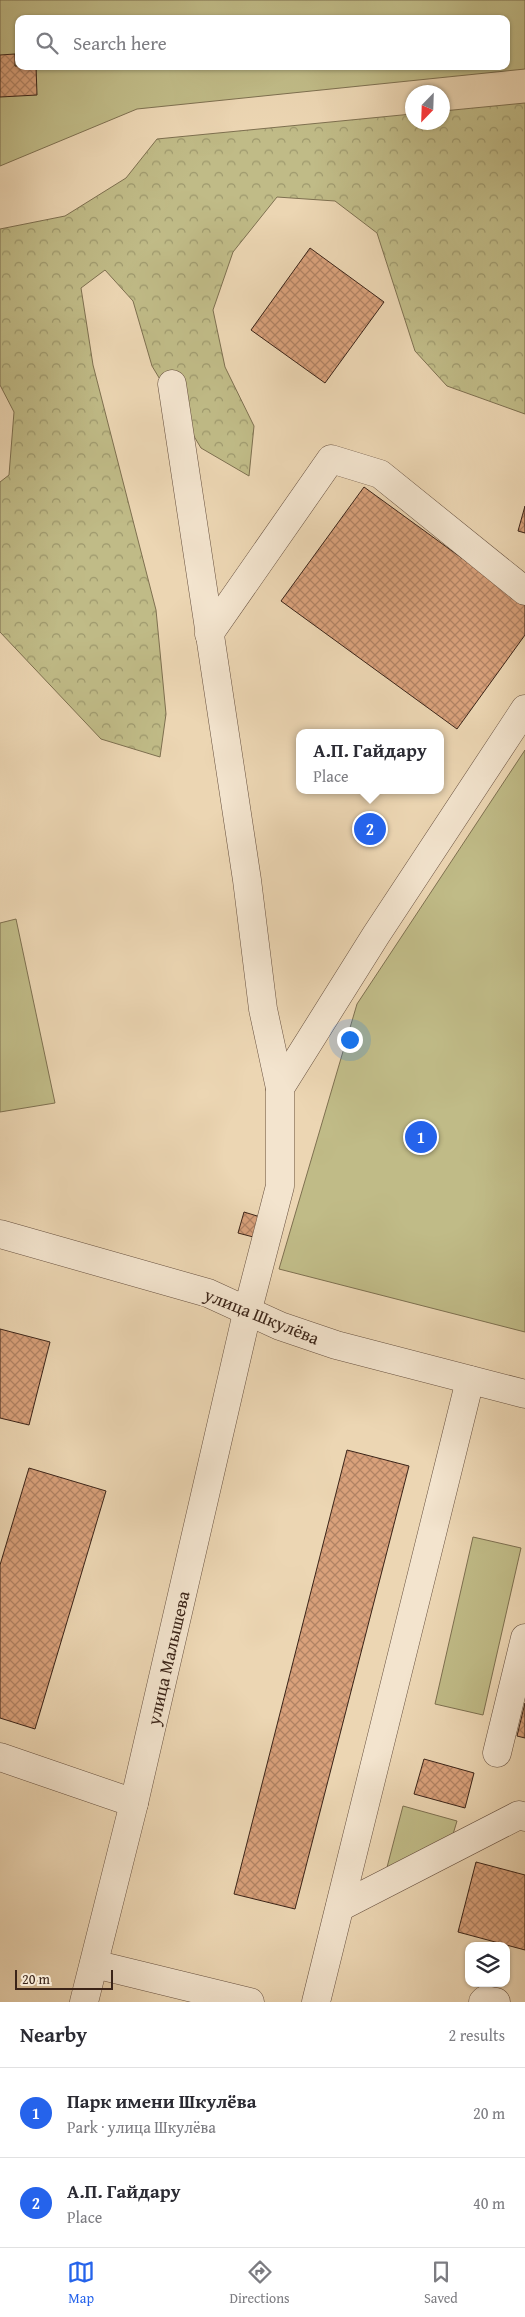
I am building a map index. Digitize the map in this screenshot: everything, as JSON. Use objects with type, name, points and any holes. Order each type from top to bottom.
[{"type":"street","name":"улица Малышева","points":[[84,2002],[134,1803],[247,1313],[280,1186],[280,1088],[263,1009],[247,880],[172,384]]},
{"type":"street","points":[[209,634],[331,459],[380,474],[525,591]]},
{"type":"street","points":[[280,1088],[376,935],[525,709]]},
{"type":"street","name":"улица Шкулёва","points":[[0,1234],[208,1293],[247,1313],[336,1345],[525,1394]]},
{"type":"street","points":[[316,2002],[470,1380]]},
{"type":"street","points":[[497,1753],[525,1638]]},
{"type":"street","points":[[0,1757],[134,1803]]},
{"type":"street","points":[[340,1907],[519,1815],[525,1817]]},
{"type":"street","points":[[94,1964],[233,2000]]},
{"type":"street","points":[[483,2002],[485,2000],[496,2002]]},
{"type":"green space","points":[[0,0],[525,0],[525,69],[137,109],[0,166]]},
{"type":"green space","points":[[525,103],[525,414],[447,386],[415,351],[377,233],[335,201],[277,197],[233,252],[213,310],[225,367],[254,426],[249,476],[201,448],[152,366],[133,301],[105,270],[81,288],[93,365],[156,610],[166,714],[160,757],[101,739],[0,632],[0,482],[9,475],[14,412],[0,385],[0,229],[65,216],[126,178],[157,139],[405,115],[405,130],[450,130],[450,110]]},
{"type":"green space","points":[[525,750],[525,1332],[279,1269],[357,1004]]},
{"type":"green space","points":[[16,919],[55,1103],[0,1112],[0,923]]},
{"type":"green space","points":[[473,1537],[521,1548],[483,1715],[435,1704]]},
{"type":"green space","points":[[403,1806],[457,1821],[450,1844],[385,1875]]},
{"type":"building","points":[[15,54],[15,70],[36,70],[37,95],[0,97],[0,55]]},
{"type":"building","points":[[310,248],[384,302],[325,383],[251,330]]},
{"type":"building","points":[[364,487],[525,604],[525,635],[457,729],[281,601]]},
{"type":"building","points":[[525,506],[525,533],[518,531]]},
{"type":"building","points":[[244,1212],[267,1219],[261,1239],[238,1233]]},
{"type":"building","points":[[0,1329],[50,1342],[29,1425],[0,1418]]},
{"type":"building","points":[[347,1450],[409,1466],[295,1909],[234,1894]]},
{"type":"building","points":[[29,1468],[106,1491],[35,1729],[0,1718],[0,1565]]},
{"type":"building","points":[[525,1703],[525,1738],[517,1736]]},
{"type":"building","points":[[424,1759],[474,1773],[465,1808],[414,1794]]},
{"type":"building","points":[[476,1862],[525,1875],[525,1950],[510,1946],[510,1942],[495,1942],[458,1932]]},
{"type":"place","name":"А.П. Гайдару","points":[[370,829]]},
{"type":"place","name":"Парк имени Шкулёва","points":[[421,1137]]}]
